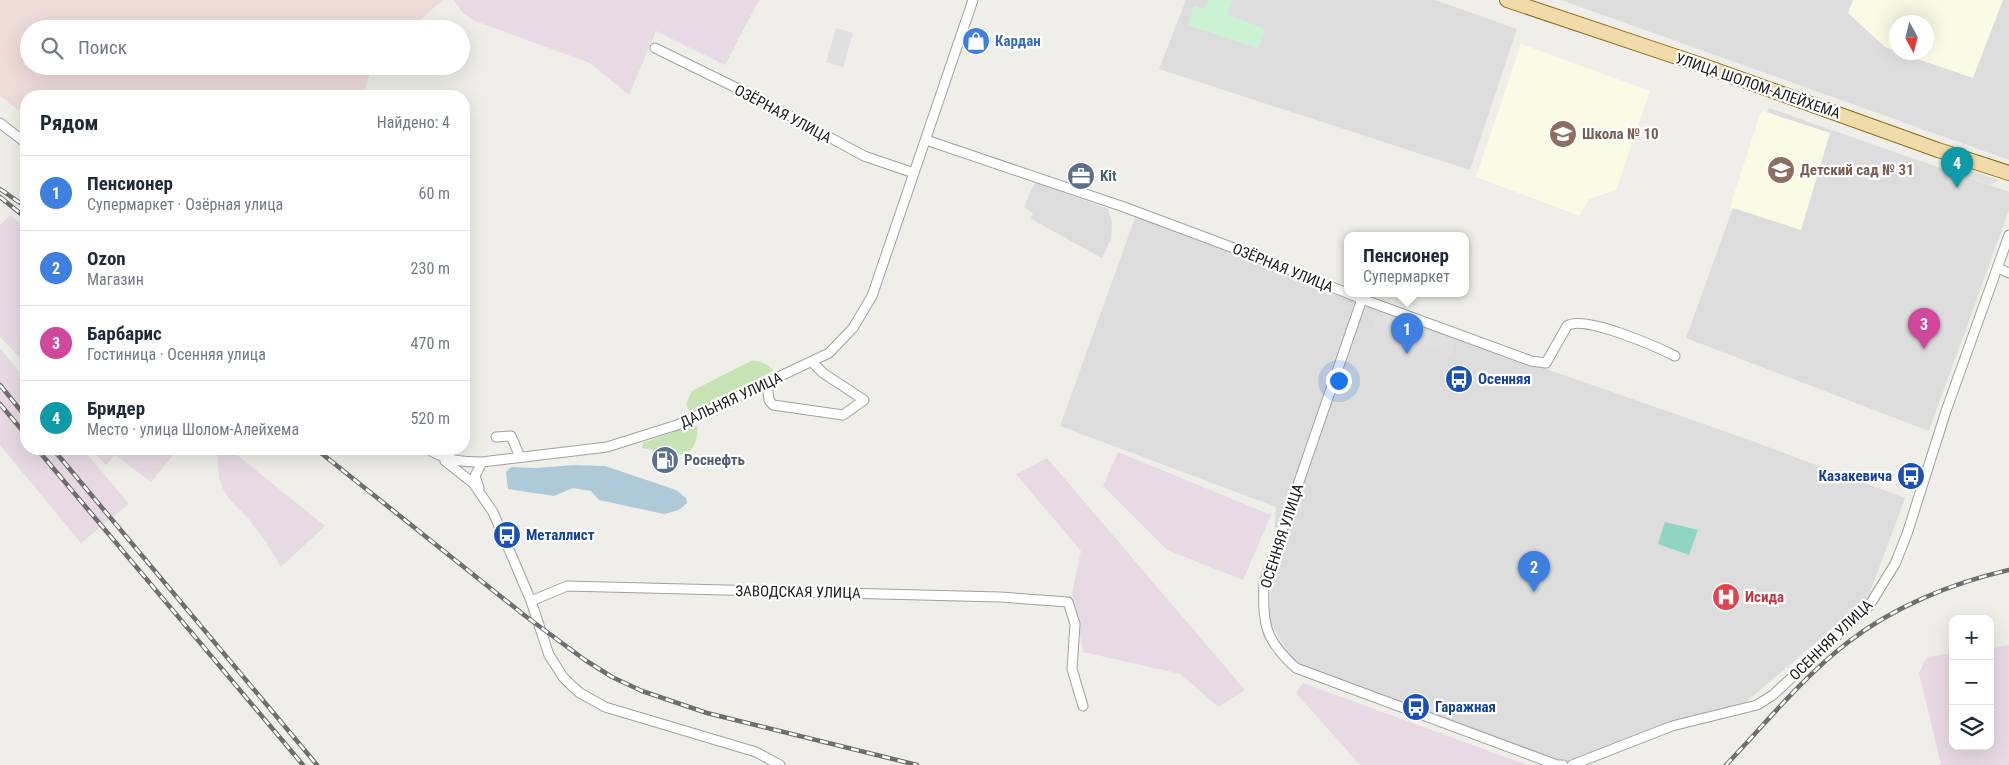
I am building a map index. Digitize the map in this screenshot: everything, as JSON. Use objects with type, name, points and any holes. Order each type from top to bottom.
[{"type":"main road","name":"УЛИЦА ШОЛОМ-АЛЕЙХЕМА","points":[[1507,0],[1704,66],[2009,173]]},
{"type":"street","name":"ДАЛЬНЯЯ УЛИЦА","points":[[439,455],[452,461],[482,462],[607,446],[677,425],[829,353],[854,328],[872,296],[974,0]]},
{"type":"street","name":"ОЗЁРНАЯ УЛИЦА","points":[[655,48],[757,98],[864,156],[914,173]]},
{"type":"street","points":[[0,123],[20,138]]},
{"type":"street","name":"ОЗЁРНАЯ УЛИЦА","points":[[926,140],[1133,210],[1344,292]]},
{"type":"street","name":"ОСЕННЯЯ УЛИЦА","points":[[1572,765],[1672,726],[1757,705],[1774,695],[1869,606],[1895,564],[1907,534],[1946,411],[2009,234]]},
{"type":"street","points":[[1998,268],[2009,273]]},
{"type":"street","name":"ОЗЁРНАЯ УЛИЦА","points":[[1357,297],[1540,363],[1546,363],[1550,359],[1567,326],[1573,322],[1595,326],[1646,342],[1675,356]]},
{"type":"street","name":"ОСЕННЯЯ УЛИЦА","points":[[1362,299],[1264,583],[1262,612],[1269,635],[1282,656],[1296,668],[1557,765],[1563,765]]},
{"type":"street","points":[[767,383],[769,400],[773,405],[843,415],[864,400],[823,373],[812,362]]},
{"type":"street","points":[[496,437],[511,436],[520,457]]},
{"type":"street","points":[[436,455],[465,476],[480,491],[493,512],[531,601],[549,654],[564,677],[580,694],[605,707],[756,752],[780,765]]},
{"type":"street","points":[[480,491],[475,476],[482,462]]},
{"type":"street","name":"ЗАВОДСКАЯ УЛИЦА","points":[[531,601],[567,586],[982,597],[1068,602],[1075,624],[1072,669],[1083,706]]},
{"type":"shaded area","points":[[0,0],[443,0],[420,20],[20,20],[20,75],[369,75],[365,90],[20,90],[20,111],[0,96]]},
{"type":"shaded area","points":[[454,0],[759,0],[725,65],[656,31],[629,95],[590,63],[475,21],[463,13]]},
{"type":"shaded area","points":[[1186,0],[1435,0],[1517,29],[1470,170],[1159,69]]},
{"type":"shaded area","points":[[1561,0],[2009,0],[2009,160]]},
{"type":"shaded area","points":[[1853,0],[2003,0],[1973,78],[1920,60],[1934,60],[1934,15],[1889,15],[1889,48],[1885,47],[1848,13]]},
{"type":"shaded area","points":[[836,28],[853,33],[843,67],[826,62]]},
{"type":"shaded area","name":"Школа № 10","points":[[1521,44],[1650,91],[1616,190],[1589,199],[1580,216],[1476,177]]},
{"type":"shaded area","points":[[1769,108],[2009,192],[2009,210],[1929,431],[1686,338]]},
{"type":"shaded area","name":"Детский сад № 31","points":[[1763,111],[1830,133],[1801,230],[1730,207],[1760,114]]},
{"type":"shaded area","points":[[1955,165],[1999,180],[1990,185],[1951,171]]},
{"type":"shaded area","points":[[1035,182],[1108,209],[1112,222],[1111,239],[1102,258],[1031,219],[1033,213],[1024,207]]},
{"type":"shaded area","points":[[10,215],[20,223],[20,358],[0,337],[0,225]]},
{"type":"shaded area","name":"Осенняя","points":[[1136,215],[1363,305],[1744,438],[1905,498],[1868,598],[1745,703],[1670,721],[1565,764],[1297,667],[1269,621],[1276,507],[1060,426]]},
{"type":"shaded area","points":[[1379,311],[1456,341],[1451,355],[1373,326]]},
{"type":"shaded area","points":[[0,348],[20,373],[20,455],[88,455],[129,504],[81,543],[0,445]]},
{"type":"shaded area","points":[[1118,452],[1271,515],[1243,580],[1167,550],[1103,486]]},
{"type":"shaded area","points":[[97,455],[115,455],[106,465]]},
{"type":"shaded area","points":[[115,455],[173,455],[151,482]]},
{"type":"shaded area","points":[[217,455],[237,455],[325,526],[281,567],[266,542],[248,518],[230,500],[219,478]]},
{"type":"shaded area","points":[[1047,458],[1245,690],[1218,707],[1181,674],[1083,652],[1072,592],[1081,551],[1016,474]]},
{"type":"shaded area","points":[[2009,645],[2009,765],[1941,765],[1919,673],[1927,657],[1949,654],[1949,750],[1994,750],[1994,647]]},
{"type":"shaded area","points":[[1303,683],[1527,765],[1360,765],[1296,693]]},
{"type":"green space","points":[[1208,0],[1233,0],[1228,15],[1265,29],[1258,48],[1188,25],[1194,6],[1205,9]]},
{"type":"green space","points":[[751,361],[764,363],[773,371],[691,414],[686,404],[692,391]]},
{"type":"green space","points":[[694,424],[697,426],[695,444],[690,451],[682,455],[642,448],[643,443]]},
{"type":"green space","points":[[1665,522],[1698,530],[1689,555],[1658,544]]},
{"type":"water","points":[[574,465],[605,466],[676,490],[686,498],[687,503],[679,510],[664,514],[599,500],[591,491],[573,488],[554,496],[508,489],[506,472],[511,467],[536,468]]},
{"type":"railway","points":[[0,189],[20,203]]},
{"type":"railway","points":[[0,197],[20,213]]},
{"type":"railway","points":[[0,385],[20,410]]},
{"type":"railway","points":[[0,404],[20,428]]},
{"type":"railway","points":[[42,455],[303,765]]},
{"type":"railway","points":[[58,455],[317,765]]},
{"type":"railway","points":[[324,455],[524,615],[585,660],[612,677],[642,691],[707,713],[917,765]]},
{"type":"railway","points":[[1726,765],[1815,671],[1865,630],[1903,608],[1945,589],[2009,570]]},
{"type":"place","name":"Кардан","points":[[976,41]]},
{"type":"place","name":"Школа № 10","points":[[1563,134]]},
{"type":"place","name":"Детский сад № 31","points":[[1781,170]]},
{"type":"place","name":"Kit","points":[[1081,176]]},
{"type":"place","name":"Бридер","points":[[1957,188]]},
{"type":"place","name":"Барбарис","points":[[1924,349]]},
{"type":"place","name":"Пенсионер","points":[[1407,354]]},
{"type":"place","name":"Осенняя","points":[[1459,379]]},
{"type":"place","name":"Роснефть","points":[[665,460]]},
{"type":"place","name":"Казакевича","points":[[1911,476]]},
{"type":"place","name":"Металлист","points":[[507,535]]},
{"type":"place","name":"Ozon","points":[[1534,592]]},
{"type":"place","name":"Исида","points":[[1726,597]]},
{"type":"place","name":"Гаражная","points":[[1416,707]]}]
